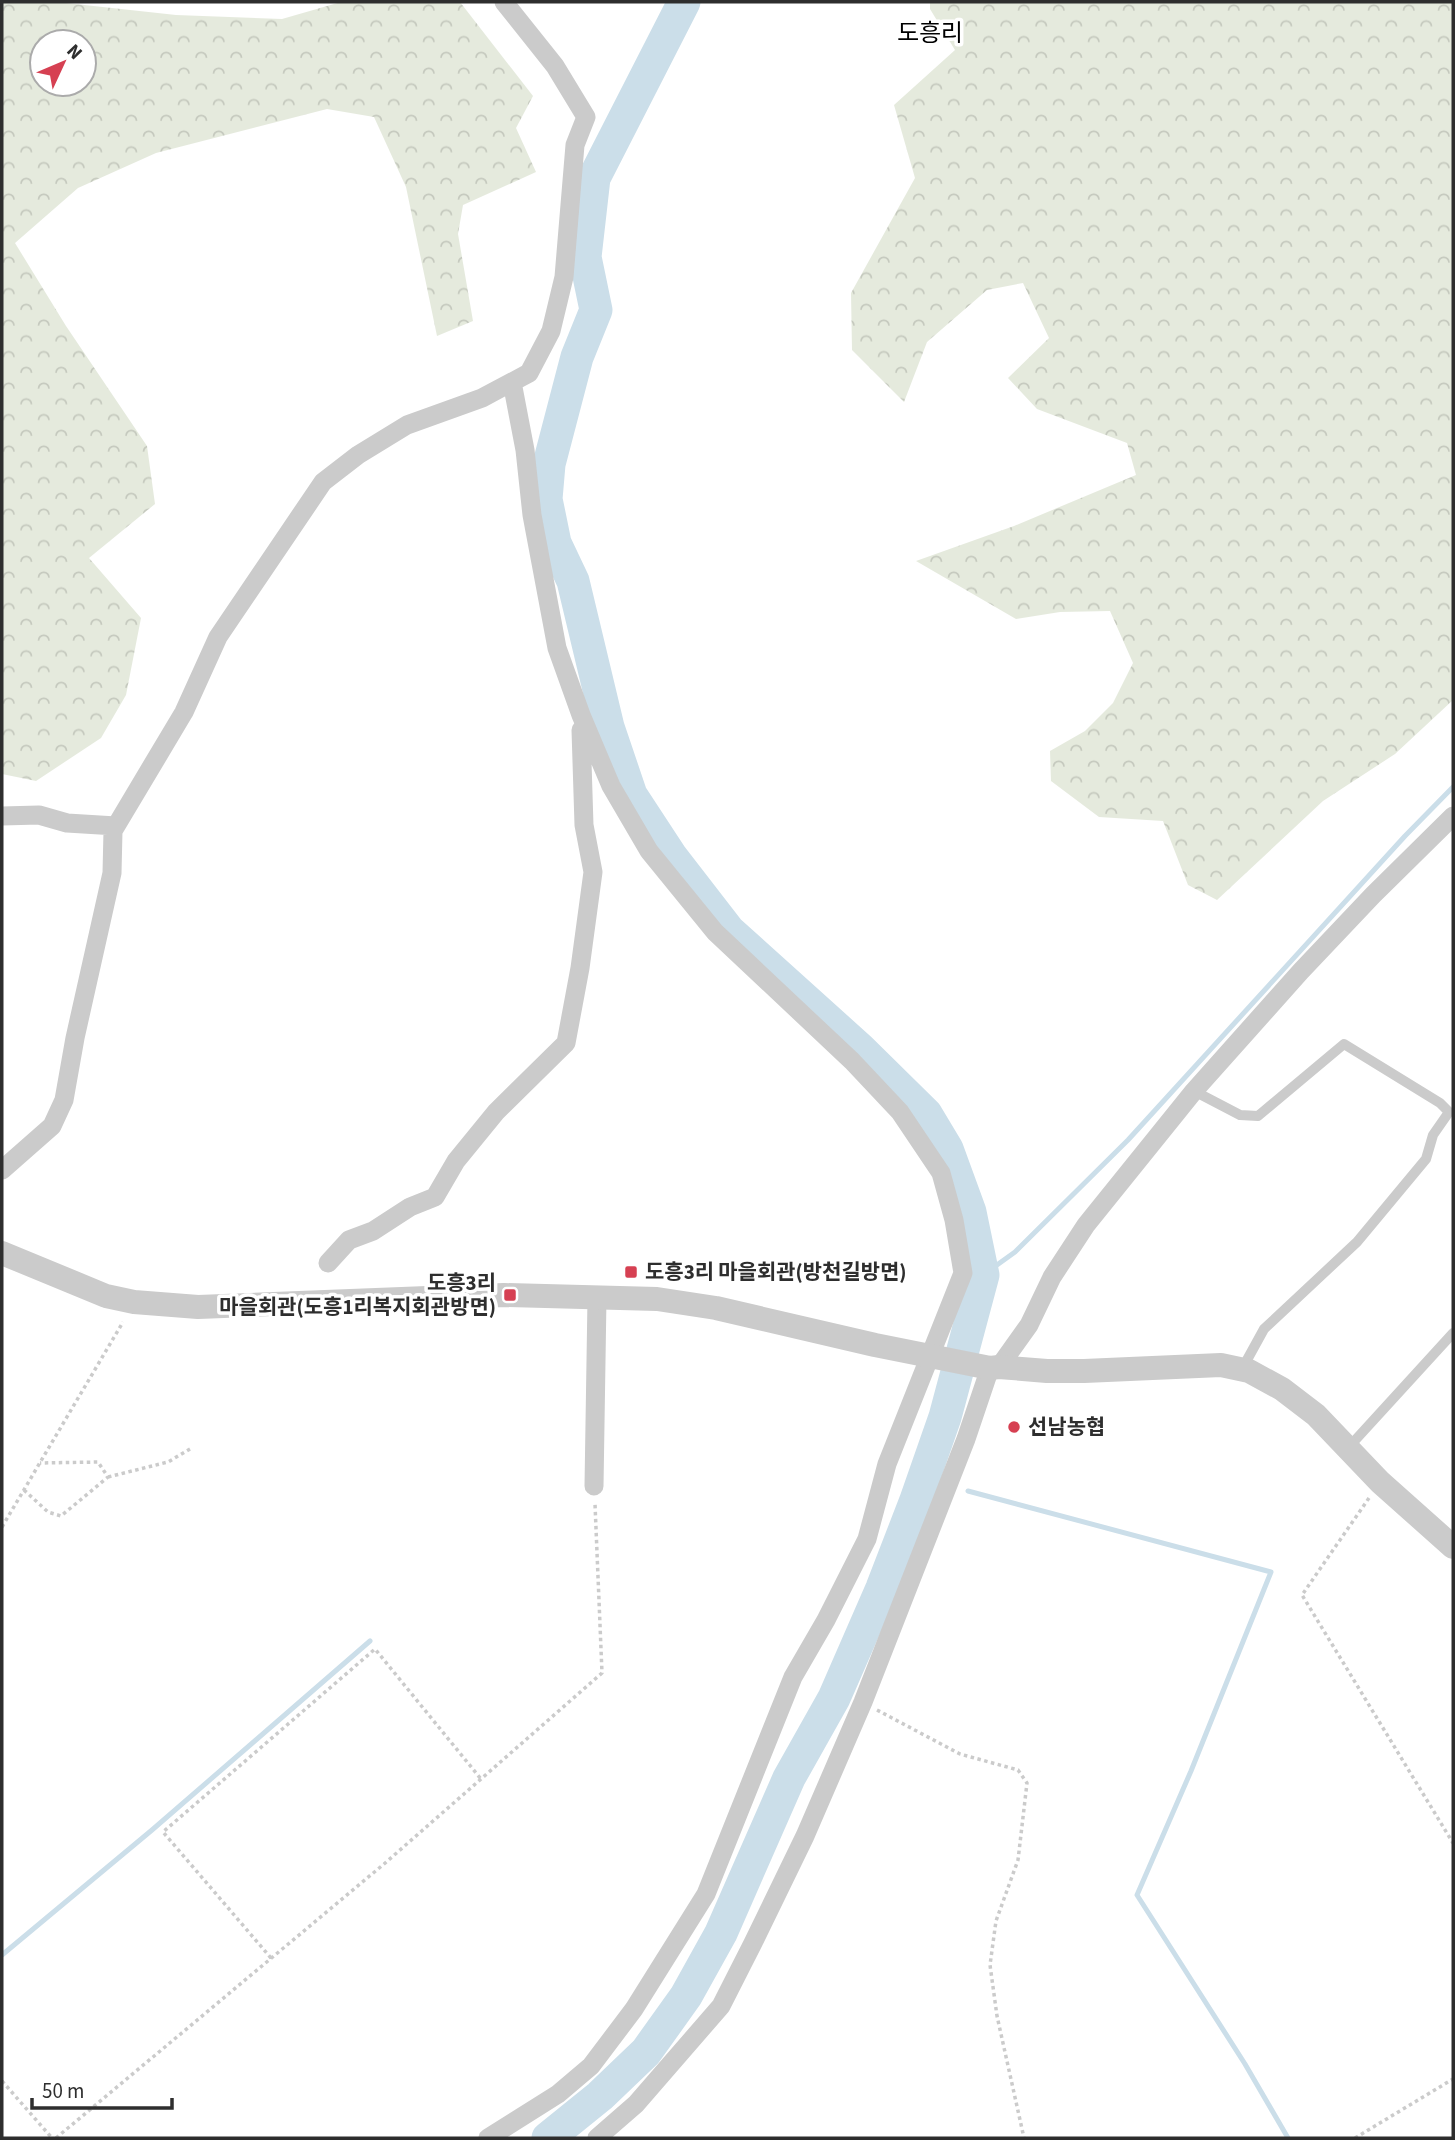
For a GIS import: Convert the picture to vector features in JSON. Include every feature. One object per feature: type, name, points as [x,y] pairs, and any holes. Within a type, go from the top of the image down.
[{"type":"street","points":[[2,1170],[52,1126],[64,1100],[112,873],[113,831],[184,712],[218,637],[323,482],[358,455],[407,425],[482,398],[529,373],[551,331],[564,277],[575,145],[586,117],[555,66],[505,2]]},
{"type":"street","points":[[488,2138],[558,2094],[592,2066],[634,2010],[706,1894],[793,1676],[826,1620],[867,1539],[887,1464],[936,1358],[963,1273],[954,1220],[941,1173],[900,1112],[852,1061],[715,932],[649,851],[611,786],[580,715],[557,648],[532,515],[525,450],[512,382]]},
{"type":"street","points":[[328,1263],[349,1240],[373,1230],[410,1207],[435,1197],[456,1161],[496,1112],[566,1043],[580,968],[593,872],[584,825],[580,715]]},
{"type":"street","points":[[2,816],[39,816],[67,823],[116,826]]},
{"type":"street","points":[[597,2138],[636,2104],[721,2006],[804,1836],[863,1702],[961,1450],[989,1367],[1029,1325],[1052,1277],[1086,1225],[1194,1091],[1301,971],[1453,816]]},
{"type":"street","points":[[2,1253],[106,1296],[134,1302],[198,1307],[504,1295],[657,1299],[716,1308],[936,1358],[989,1367],[1047,1371],[1221,1365],[1249,1371],[1282,1389],[1316,1415],[1380,1482],[1453,1548]]},
{"type":"street","points":[[594,1486],[597,1298]]},
{"type":"lane","points":[[1194,1091],[1240,1115],[1258,1116],[1344,1044],[1440,1103],[1449,1112],[1433,1135],[1426,1159],[1357,1242],[1264,1329],[1242,1370]]},
{"type":"lane","points":[[1348,1448],[1453,1333]]},
{"type":"path","points":[[2,1527],[134,1302]]},
{"type":"path","points":[[24,1490],[48,1512],[61,1516],[108,1477],[168,1462],[190,1449]]},
{"type":"path","points":[[40,1463],[98,1462],[108,1477]]},
{"type":"path","points":[[1380,1482],[1302,1595],[1453,1843]]},
{"type":"path","points":[[2,2081],[54,2138],[384,1864],[603,1673],[594,1486]]},
{"type":"path","points":[[271,1958],[163,1832],[374,1649],[481,1779]]},
{"type":"path","points":[[863,1702],[960,1754],[1018,1770],[1027,1783],[1018,1860],[996,1921],[990,1965],[997,2016],[1024,2138]]},
{"type":"path","points":[[1355,2138],[1453,2079]]},
{"type":"green space","points":[[2,2],[57,2],[176,15],[282,19],[341,2],[460,2],[533,96],[516,128],[536,172],[463,205],[458,234],[473,321],[437,336],[406,187],[374,117],[327,109],[156,153],[78,188],[15,243],[66,326],[147,446],[155,504],[89,558],[141,618],[126,695],[101,738],[36,781],[2,774]]},
{"type":"green space","points":[[930,2],[1453,2],[1453,700],[1395,754],[1323,801],[1217,900],[1188,885],[1163,821],[1099,817],[1051,781],[1050,751],[1085,731],[1113,703],[1133,663],[1110,611],[1060,612],[1016,619],[916,561],[1014,526],[1136,475],[1127,443],[1037,409],[1008,378],[1049,338],[1023,283],[987,290],[927,342],[904,402],[852,350],[851,293],[915,178],[894,105],[955,50],[930,9]]},
{"type":"waterway","points":[[548,2138],[600,2096],[646,2052],[686,1996],[721,1933],[789,1778],[834,1698],[882,1588],[945,1417],[983,1275],[970,1212],[947,1149],[926,1114],[860,1049],[729,931],[671,856],[631,795],[608,727],[573,581],[555,543],[546,499],[549,464],[577,357],[596,310],[585,257],[594,178],[684,2]]},
{"type":"waterway","points":[[983,1275],[1015,1252],[1128,1140],[1405,836],[1453,787]]},
{"type":"waterway","points":[[968,1491],[1271,1572],[1191,1771],[1137,1895],[1245,2064],[1288,2138]]},
{"type":"waterway","points":[[2,1955],[152,1830],[370,1641]]},
{"type":"place","name":"도흥3리 마을회관(방천길방면)","points":[[631,1272]]},
{"type":"place","name":"도흥3리 마을회관(도흥1리복지회관방면)","points":[[510,1295]]},
{"type":"place","name":"선남농협","points":[[1014,1427]]},
{"type":"district","name":"도흥리","points":[[930,33]]}]
